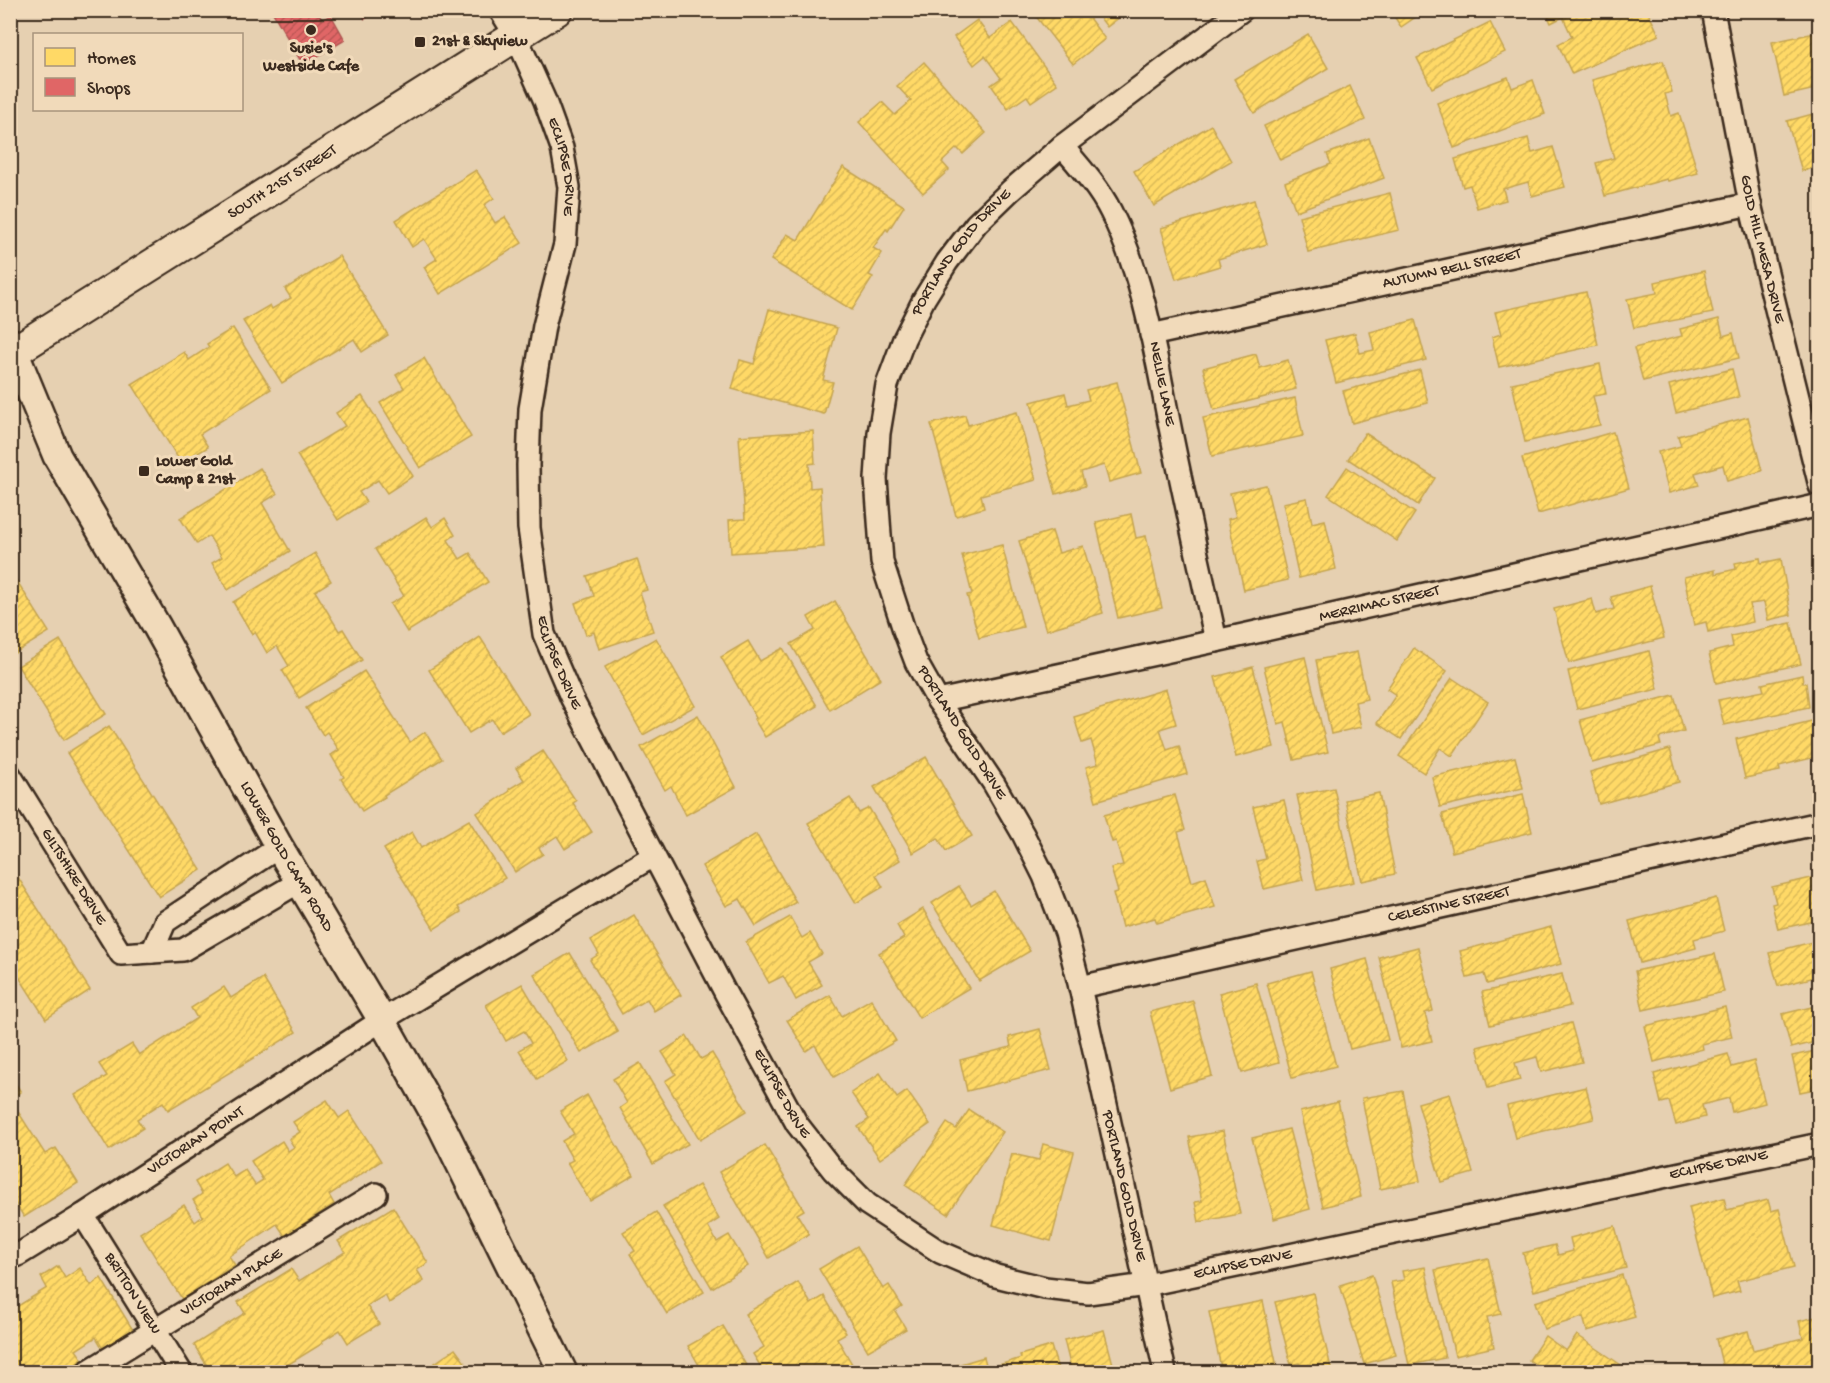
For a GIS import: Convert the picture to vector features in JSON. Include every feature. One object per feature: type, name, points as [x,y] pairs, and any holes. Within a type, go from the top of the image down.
[{"type":"main road","name":"SOUTH 21ST STREET","points":[[12,349],[557,10]]},
{"type":"street","name":"ECLIPSE DRIVE","points":[[501,10],[516,36],[545,101],[562,148],[569,187],[565,244],[544,326],[530,409],[529,528],[544,634],[572,699],[653,856],[797,1124],[833,1170],[867,1204],[940,1252],[996,1276],[1045,1288],[1088,1293],[1146,1284],[1820,1144]]},
{"type":"street","name":"PORTLAND GOLD DRIVE","points":[[1165,1372],[1066,933],[1044,876],[1023,834],[994,784],[938,701],[916,662],[882,562],[876,479],[879,433],[887,386],[904,339],[924,299],[947,262],[976,224],[1062,146],[1242,10]]},
{"type":"street","name":"GOLD HILL MESA DRIVE","points":[[1713,10],[1750,204],[1820,486]]},
{"type":"street","name":"NELLIE LANE","points":[[1062,146],[1094,185],[1114,219],[1133,268],[1151,335],[1182,490],[1216,641]]},
{"type":"street","name":"AUTUMN BELL STREET","points":[[1151,335],[1750,204]]},
{"type":"street","name":"LOWER GOLD CAMP ROAD","points":[[12,349],[57,456],[156,625],[279,848],[442,1127],[563,1372]]},
{"type":"street","name":"MERRIMAC STREET","points":[[938,701],[1820,505]]},
{"type":"street","name":"GILTSHIRE DRIVE","points":[[10,775],[121,954],[183,950],[299,882]]},
{"type":"street","name":"CELESTINE STREET","points":[[1080,987],[1820,824]]},
{"type":"street","points":[[152,952],[165,922],[279,848]]},
{"type":"street","name":"VICTORIAN POINT","points":[[10,1258],[83,1215],[381,1020],[653,856]]},
{"type":"street","name":"VICTORIAN PLACE","points":[[87,1372],[376,1194]]},
{"type":"street","name":"BRITTON VIEW","points":[[83,1215],[181,1372]]},
{"type":"building: Homes","points":[[1031,10],[1083,10],[1105,39],[1073,64]]},
{"type":"building: Homes","points":[[1094,10],[1129,10],[1107,27]]},
{"type":"building: Homes","points":[[1390,10],[1426,10],[1401,27]]},
{"type":"building: Homes","points":[[1545,10],[1647,10],[1659,35],[1572,74],[1558,44],[1572,37],[1563,17],[1551,23]]},
{"type":"building: Homes","points":[[977,20],[990,38],[1012,22],[1057,84],[1031,102],[1027,96],[1008,109],[991,85],[1001,78],[985,56],[974,65],[954,37]]},
{"type":"building: Homes","points":[[1490,22],[1505,52],[1432,88],[1417,58]]},
{"type":"building: Homes","points":[[1820,32],[1820,88],[1784,96],[1772,42]]},
{"type":"building: Homes","points":[[1308,34],[1328,68],[1254,113],[1234,79]]},
{"type":"building: Homes","points":[[1663,61],[1672,92],[1665,94],[1671,116],[1679,113],[1698,173],[1605,196],[1596,163],[1614,158],[1592,80]]},
{"type":"building: Homes","points":[[924,62],[986,133],[963,154],[957,148],[942,162],[949,170],[923,193],[859,122],[882,102],[895,115],[911,101],[897,86]]},
{"type":"building: Homes","points":[[1508,77],[1512,88],[1533,80],[1545,114],[1454,148],[1437,103]]},
{"type":"building: Homes","points":[[1350,86],[1365,120],[1280,160],[1264,126]]},
{"type":"building: Homes","points":[[1820,112],[1820,166],[1802,171],[1787,121]]},
{"type":"building: Homes","points":[[1211,125],[1231,161],[1154,206],[1134,171]]},
{"type":"building: Homes","points":[[1369,138],[1384,178],[1296,211],[1285,182],[1331,164],[1327,154]]},
{"type":"building: Homes","points":[[1528,138],[1532,153],[1553,147],[1565,187],[1532,196],[1528,182],[1503,189],[1506,200],[1477,208],[1470,185],[1463,187],[1455,159]]},
{"type":"building: Homes","points":[[843,167],[904,206],[888,231],[886,229],[873,248],[882,253],[869,275],[873,277],[852,310],[771,260],[787,234],[798,240]]},
{"type":"building: Homes","points":[[476,170],[494,198],[484,205],[495,223],[505,217],[522,243],[440,294],[424,267],[437,259],[424,239],[412,247],[396,220]]},
{"type":"building: Homes","points":[[1390,193],[1399,230],[1308,252],[1299,216]]},
{"type":"building: Homes","points":[[1254,200],[1267,244],[1218,259],[1220,266],[1176,279],[1161,228]]},
{"type":"building: Homes","points":[[339,256],[388,335],[362,352],[354,339],[282,383],[243,321],[270,305],[272,309],[291,298],[285,289]]},
{"type":"building: Homes","points":[[1704,271],[1713,313],[1634,328],[1627,299],[1657,293],[1655,282]]},
{"type":"building: Homes","points":[[1586,292],[1598,345],[1499,367],[1492,337],[1501,334],[1495,312]]},
{"type":"building: Homes","points":[[769,309],[837,328],[823,380],[833,382],[824,414],[732,389],[740,360],[754,364]]},
{"type":"building: Homes","points":[[1719,319],[1723,336],[1733,333],[1739,358],[1643,381],[1634,348],[1682,336],[1680,329]]},
{"type":"building: Homes","points":[[1415,320],[1426,360],[1336,383],[1325,340],[1355,333],[1360,353],[1374,350],[1370,332]]},
{"type":"building: Homes","points":[[233,328],[271,389],[200,434],[208,447],[181,463],[132,384],[184,352],[189,360],[209,347],[207,344]]},
{"type":"building: Homes","points":[[1256,354],[1260,368],[1288,360],[1296,389],[1214,410],[1203,368]]},
{"type":"building: Homes","points":[[424,358],[471,437],[420,468],[380,403],[404,388],[396,375]]},
{"type":"building: Homes","points":[[1600,364],[1606,394],[1593,396],[1600,425],[1525,442],[1512,383]]},
{"type":"building: Homes","points":[[1732,369],[1739,397],[1676,413],[1669,385]]},
{"type":"building: Homes","points":[[1420,370],[1428,403],[1352,423],[1343,391]]},
{"type":"building: Homes","points":[[1117,382],[1141,473],[1109,482],[1104,465],[1081,472],[1085,486],[1056,494],[1031,402],[1065,393],[1068,405],[1089,400],[1086,390]]},
{"type":"building: Homes","points":[[362,396],[413,476],[387,493],[378,480],[359,492],[366,502],[338,520],[297,455],[345,426],[336,413]]},
{"type":"building: Homes","points":[[1295,398],[1303,436],[1212,456],[1203,418]]},
{"type":"building: Homes","points":[[1017,412],[1036,480],[981,495],[984,508],[956,516],[931,424],[965,415],[968,425]]},
{"type":"building: Homes","points":[[1748,417],[1762,471],[1727,481],[1723,465],[1695,473],[1699,485],[1669,493],[1658,452],[1681,446],[1678,436]]},
{"type":"building: Homes","points":[[813,431],[815,463],[809,464],[810,488],[820,487],[824,547],[731,553],[729,520],[745,519],[739,436]]},
{"type":"building: Homes","points":[[1613,432],[1629,488],[1538,514],[1522,458]]},
{"type":"building: Homes","points":[[1365,433],[1435,478],[1418,505],[1348,459]]},
{"type":"building: Homes","points":[[1347,467],[1415,513],[1397,541],[1328,495]]},
{"type":"building: Homes","points":[[260,468],[277,494],[262,503],[290,551],[228,590],[212,563],[222,557],[209,536],[197,544],[180,518]]},
{"type":"building: Homes","points":[[1266,485],[1288,580],[1244,590],[1228,519],[1236,517],[1230,493]]},
{"type":"building: Homes","points":[[1307,498],[1312,523],[1325,520],[1336,569],[1299,578],[1283,503]]},
{"type":"building: Homes","points":[[1131,514],[1136,538],[1146,536],[1162,608],[1118,618],[1096,522]]},
{"type":"building: Homes","points":[[426,517],[432,527],[445,518],[455,535],[448,540],[460,559],[470,553],[488,582],[407,632],[390,604],[404,596],[375,549]]},
{"type":"building: Homes","points":[[1052,531],[1059,553],[1083,546],[1103,613],[1046,630],[1019,541]]},
{"type":"building: Homes","points":[[1002,545],[1023,627],[979,638],[967,595],[972,594],[962,555]]},
{"type":"building: Homes","points":[[315,553],[331,581],[315,591],[339,631],[343,629],[362,660],[299,698],[282,670],[289,666],[277,646],[267,653],[255,632],[252,634],[233,602]]},
{"type":"building: Homes","points":[[1760,558],[1761,563],[1781,559],[1791,615],[1768,620],[1764,602],[1750,604],[1753,622],[1708,632],[1706,622],[1694,625],[1684,577],[1715,570],[1715,574],[1736,569],[1735,563]]},
{"type":"building: Homes","points":[[637,559],[647,590],[640,592],[653,631],[599,649],[594,632],[586,635],[575,603],[594,596],[587,576]]},
{"type":"building: Homes","points":[[10,570],[49,632],[10,656]]},
{"type":"building: Homes","points":[[1650,586],[1664,638],[1569,663],[1554,609],[1592,599],[1596,614],[1614,609],[1611,597]]},
{"type":"building: Homes","points":[[835,601],[881,679],[830,710],[791,644],[815,630],[808,617]]},
{"type":"building: Homes","points":[[1791,623],[1801,664],[1716,683],[1709,653],[1733,647],[1731,636]]},
{"type":"building: Homes","points":[[480,637],[529,714],[500,732],[492,719],[469,733],[429,670]]},
{"type":"building: Homes","points":[[656,638],[695,706],[643,735],[605,667]]},
{"type":"building: Homes","points":[[60,640],[106,714],[64,740],[18,666]]},
{"type":"building: Homes","points":[[748,641],[760,661],[783,648],[817,706],[765,737],[721,657]]},
{"type":"building: Homes","points":[[1414,648],[1447,671],[1401,739],[1377,723],[1396,695],[1387,689]]},
{"type":"building: Homes","points":[[1649,651],[1658,689],[1577,709],[1568,671]]},
{"type":"building: Homes","points":[[1357,652],[1367,699],[1355,702],[1361,727],[1331,734],[1316,660]]},
{"type":"building: Homes","points":[[1305,657],[1328,752],[1294,760],[1285,722],[1278,724],[1264,667]]},
{"type":"building: Homes","points":[[1253,667],[1274,747],[1236,757],[1215,677]]},
{"type":"building: Homes","points":[[364,671],[410,742],[425,732],[442,759],[362,811],[341,779],[344,777],[331,755],[339,750],[327,732],[323,735],[306,708]]},
{"type":"building: Homes","points":[[1802,675],[1803,683],[1806,683],[1809,707],[1724,725],[1718,700],[1764,691],[1762,684]]},
{"type":"building: Homes","points":[[1452,678],[1488,702],[1452,756],[1440,748],[1424,773],[1399,756]]},
{"type":"building: Homes","points":[[1166,689],[1176,724],[1160,729],[1167,750],[1179,746],[1187,774],[1096,801],[1086,767],[1098,764],[1091,740],[1082,743],[1074,717]]},
{"type":"building: Homes","points":[[1674,695],[1684,731],[1659,738],[1661,745],[1592,763],[1580,720]]},
{"type":"building: Homes","points":[[698,715],[736,787],[686,815],[671,786],[665,790],[641,747]]},
{"type":"building: Homes","points":[[1816,720],[1820,735],[1820,756],[1779,766],[1780,771],[1745,778],[1736,739]]},
{"type":"building: Homes","points":[[109,726],[201,870],[159,897],[67,753]]},
{"type":"building: Homes","points":[[1670,749],[1679,782],[1599,804],[1590,772]]},
{"type":"building: Homes","points":[[543,751],[576,801],[573,803],[592,832],[565,849],[557,836],[539,848],[543,854],[515,872],[477,813],[524,780],[516,768]]},
{"type":"building: Homes","points":[[926,757],[972,836],[946,851],[938,838],[913,853],[874,787]]},
{"type":"building: Homes","points":[[1515,757],[1523,788],[1440,807],[1432,777]]},
{"type":"building: Homes","points":[[1334,788],[1354,882],[1317,890],[1297,795]]},
{"type":"building: Homes","points":[[1379,793],[1395,874],[1362,881],[1345,800]]},
{"type":"building: Homes","points":[[1523,794],[1532,832],[1452,852],[1442,814]]},
{"type":"building: Homes","points":[[1175,795],[1185,830],[1178,832],[1192,882],[1206,877],[1215,907],[1157,923],[1155,918],[1122,927],[1113,893],[1118,892],[1111,868],[1123,865],[1116,841],[1112,842],[1104,815]]},
{"type":"building: Homes","points":[[850,798],[859,813],[869,808],[900,860],[876,875],[883,887],[856,903],[808,823]]},
{"type":"building: Homes","points":[[1284,800],[1303,880],[1264,889],[1257,861],[1266,859],[1253,807]]},
{"type":"building: Homes","points":[[469,820],[505,878],[458,907],[461,912],[434,929],[384,849],[412,832],[421,848]]},
{"type":"building: Homes","points":[[756,834],[796,902],[756,926],[740,899],[726,906],[702,866]]},
{"type":"building: Homes","points":[[10,865],[90,990],[46,1019],[10,963]]},
{"type":"building: Homes","points":[[1820,876],[1820,920],[1778,929],[1772,904],[1776,903],[1772,887]]},
{"type":"building: Homes","points":[[959,886],[971,905],[994,891],[1030,951],[979,981],[932,903]]},
{"type":"building: Homes","points":[[1716,898],[1724,931],[1694,939],[1696,948],[1640,963],[1629,921]]},
{"type":"building: Homes","points":[[923,909],[969,988],[919,1018],[879,953],[904,938],[897,925]]},
{"type":"building: Homes","points":[[634,915],[681,995],[654,1011],[647,999],[622,1014],[590,960],[599,954],[591,940]]},
{"type":"building: Homes","points":[[790,917],[802,938],[810,933],[822,954],[808,962],[822,985],[796,1000],[783,976],[769,983],[746,942]]},
{"type":"building: Homes","points":[[1551,927],[1561,964],[1487,984],[1484,974],[1467,978],[1460,951]]},
{"type":"building: Homes","points":[[1820,940],[1820,976],[1778,986],[1769,953]]},
{"type":"building: Homes","points":[[1418,947],[1433,1011],[1425,1013],[1432,1041],[1401,1048],[1379,957]]},
{"type":"building: Homes","points":[[570,953],[618,1032],[581,1053],[534,974]]},
{"type":"building: Homes","points":[[1715,954],[1724,992],[1643,1010],[1635,971]]},
{"type":"building: Homes","points":[[1367,959],[1388,1040],[1350,1049],[1330,969]]},
{"type":"building: Homes","points":[[1311,971],[1336,1066],[1292,1078],[1267,983]]},
{"type":"building: Homes","points":[[1562,974],[1570,1006],[1490,1025],[1482,992]]},
{"type":"building: Homes","points":[[263,978],[296,1032],[168,1110],[163,1102],[137,1119],[143,1128],[109,1150],[75,1095],[107,1076],[99,1064],[132,1044],[139,1055],[197,1018],[191,1008],[224,987],[231,998]]},
{"type":"building: Homes","points":[[1256,983],[1279,1062],[1242,1073],[1219,993]]},
{"type":"building: Homes","points":[[522,984],[568,1061],[537,1079],[519,1050],[531,1043],[524,1031],[506,1041],[486,1005]]},
{"type":"building: Homes","points":[[830,995],[842,1016],[871,999],[896,1041],[834,1077],[815,1045],[806,1051],[787,1020]]},
{"type":"building: Homes","points":[[1193,1001],[1212,1076],[1170,1088],[1150,1012]]},
{"type":"building: Homes","points":[[1820,1005],[1820,1041],[1791,1048],[1782,1014]]},
{"type":"building: Homes","points":[[1725,1007],[1732,1037],[1702,1044],[1703,1049],[1654,1062],[1645,1026]]},
{"type":"building: Homes","points":[[1571,1023],[1582,1062],[1541,1072],[1537,1057],[1515,1063],[1520,1080],[1488,1088],[1477,1047]]},
{"type":"building: Homes","points":[[1040,1029],[1051,1070],[967,1091],[960,1060],[1011,1047],[1009,1037]]},
{"type":"building: Homes","points":[[687,1036],[701,1059],[712,1053],[747,1111],[700,1140],[665,1081],[676,1074],[662,1052]]},
{"type":"building: Homes","points":[[1820,1050],[1820,1088],[1800,1092],[1792,1056]]},
{"type":"building: Homes","points":[[1728,1054],[1732,1067],[1754,1061],[1765,1103],[1732,1112],[1729,1098],[1702,1105],[1705,1117],[1676,1125],[1669,1101],[1661,1103],[1654,1074]]},
{"type":"building: Homes","points":[[640,1063],[688,1144],[653,1164],[620,1108],[627,1103],[613,1079]]},
{"type":"building: Homes","points":[[880,1073],[897,1098],[907,1091],[930,1124],[880,1159],[858,1127],[869,1119],[851,1093]]},
{"type":"building: Homes","points":[[10,1075],[21,1092],[10,1099]]},
{"type":"building: Homes","points":[[1586,1087],[1594,1119],[1515,1138],[1507,1106]]},
{"type":"building: Homes","points":[[1403,1091],[1420,1181],[1380,1189],[1362,1098]]},
{"type":"building: Homes","points":[[1450,1094],[1473,1173],[1441,1182],[1418,1103]]},
{"type":"building: Homes","points":[[587,1095],[634,1175],[590,1201],[567,1163],[573,1160],[562,1141],[574,1134],[560,1111]]},
{"type":"building: Homes","points":[[10,1099],[45,1154],[56,1148],[78,1183],[24,1217],[10,1195]]},
{"type":"building: Homes","points":[[327,1100],[339,1118],[349,1111],[381,1161],[329,1195],[334,1204],[285,1236],[277,1224],[229,1256],[235,1265],[182,1299],[140,1233],[184,1205],[195,1222],[203,1216],[193,1200],[202,1194],[195,1182],[225,1163],[234,1177],[245,1170],[255,1185],[263,1180],[251,1161],[282,1141],[288,1151],[294,1147],[289,1139],[300,1132],[293,1122]]},
{"type":"building: Homes","points":[[1338,1102],[1361,1197],[1323,1207],[1300,1112]]},
{"type":"building: Homes","points":[[969,1110],[1003,1132],[948,1214],[905,1185],[947,1123],[956,1129]]},
{"type":"building: Homes","points":[[1289,1129],[1310,1209],[1274,1219],[1252,1138]]},
{"type":"building: Homes","points":[[1223,1131],[1240,1214],[1199,1222],[1195,1202],[1202,1201],[1189,1137]]},
{"type":"building: Homes","points":[[1043,1144],[1074,1152],[1051,1241],[993,1225],[1012,1154],[1039,1160]]},
{"type":"building: Homes","points":[[765,1145],[804,1210],[797,1214],[809,1234],[769,1258],[719,1172]]},
{"type":"building: Homes","points":[[699,1185],[719,1219],[708,1226],[717,1242],[729,1235],[748,1266],[712,1288],[663,1206]]},
{"type":"building: Homes","points":[[1724,1198],[1727,1210],[1768,1200],[1771,1211],[1779,1209],[1794,1267],[1737,1281],[1740,1291],[1712,1298],[1689,1207]]},
{"type":"building: Homes","points":[[393,1207],[428,1263],[417,1270],[424,1281],[389,1303],[385,1295],[367,1306],[379,1324],[348,1343],[340,1330],[276,1372],[211,1372],[194,1345],[245,1313],[238,1302],[291,1269],[299,1281],[345,1252],[338,1241]]},
{"type":"building: Homes","points":[[656,1212],[704,1292],[667,1314],[630,1254],[635,1251],[623,1232]]},
{"type":"building: Homes","points":[[1615,1226],[1626,1268],[1534,1291],[1523,1253],[1555,1245],[1558,1255],[1573,1251],[1570,1238]]},
{"type":"building: Homes","points":[[857,1246],[883,1289],[889,1285],[902,1306],[895,1311],[906,1329],[868,1351],[819,1269]]},
{"type":"building: Homes","points":[[1488,1258],[1501,1314],[1487,1317],[1494,1347],[1455,1356],[1435,1270]]},
{"type":"building: Homes","points":[[58,1266],[65,1278],[80,1268],[91,1285],[101,1278],[133,1330],[103,1349],[96,1337],[76,1350],[83,1360],[63,1372],[10,1372],[10,1311],[47,1288],[41,1277]]},
{"type":"building: Homes","points":[[1425,1267],[1445,1358],[1409,1365],[1391,1282],[1404,1280],[1402,1271]]},
{"type":"building: Homes","points":[[1372,1275],[1396,1355],[1364,1364],[1340,1285]]},
{"type":"building: Homes","points":[[1622,1275],[1635,1317],[1587,1331],[1583,1317],[1544,1329],[1535,1302]]},
{"type":"building: Homes","points":[[798,1282],[811,1304],[824,1296],[846,1333],[837,1338],[852,1364],[839,1372],[764,1372],[753,1354],[764,1347],[745,1314]]},
{"type":"building: Homes","points":[[1313,1293],[1332,1372],[1301,1372],[1299,1363],[1291,1365],[1275,1302]]},
{"type":"building: Homes","points":[[1263,1301],[1278,1372],[1222,1372],[1209,1312]]},
{"type":"building: Homes","points":[[1820,1316],[1820,1372],[1724,1372],[1716,1339],[1748,1331],[1753,1350],[1803,1338],[1799,1321]]},
{"type":"building: Homes","points":[[723,1326],[750,1372],[703,1372],[688,1346]]},
{"type":"building: Homes","points":[[1104,1330],[1115,1372],[1072,1372],[1064,1340]]},
{"type":"building: Homes","points":[[1577,1335],[1630,1371],[1547,1372],[1529,1360],[1545,1336],[1566,1351]]},
{"type":"building: Homes","points":[[1051,1346],[1059,1372],[1001,1372],[999,1365],[1021,1358],[1020,1355]]},
{"type":"building: Homes","points":[[455,1349],[472,1372],[422,1372]]},
{"type":"building: Homes","points":[[984,1357],[988,1372],[948,1372],[947,1368]]},
{"type":"building: Shops","name":"Susie's Westside Cafe","points":[[316,10],[322,20],[331,15],[345,40],[303,65],[272,11]]},
{"type":"building: Shops","points":[[360,10],[379,10],[365,19]]},
{"type":"place","name":"Susie's Westside Cafe","points":[[311,30]]},
{"type":"place","name":"21st & Skyview","points":[[420,42]]},
{"type":"place","name":"Lower Gold Camp & 21st","points":[[144,471]]}]
